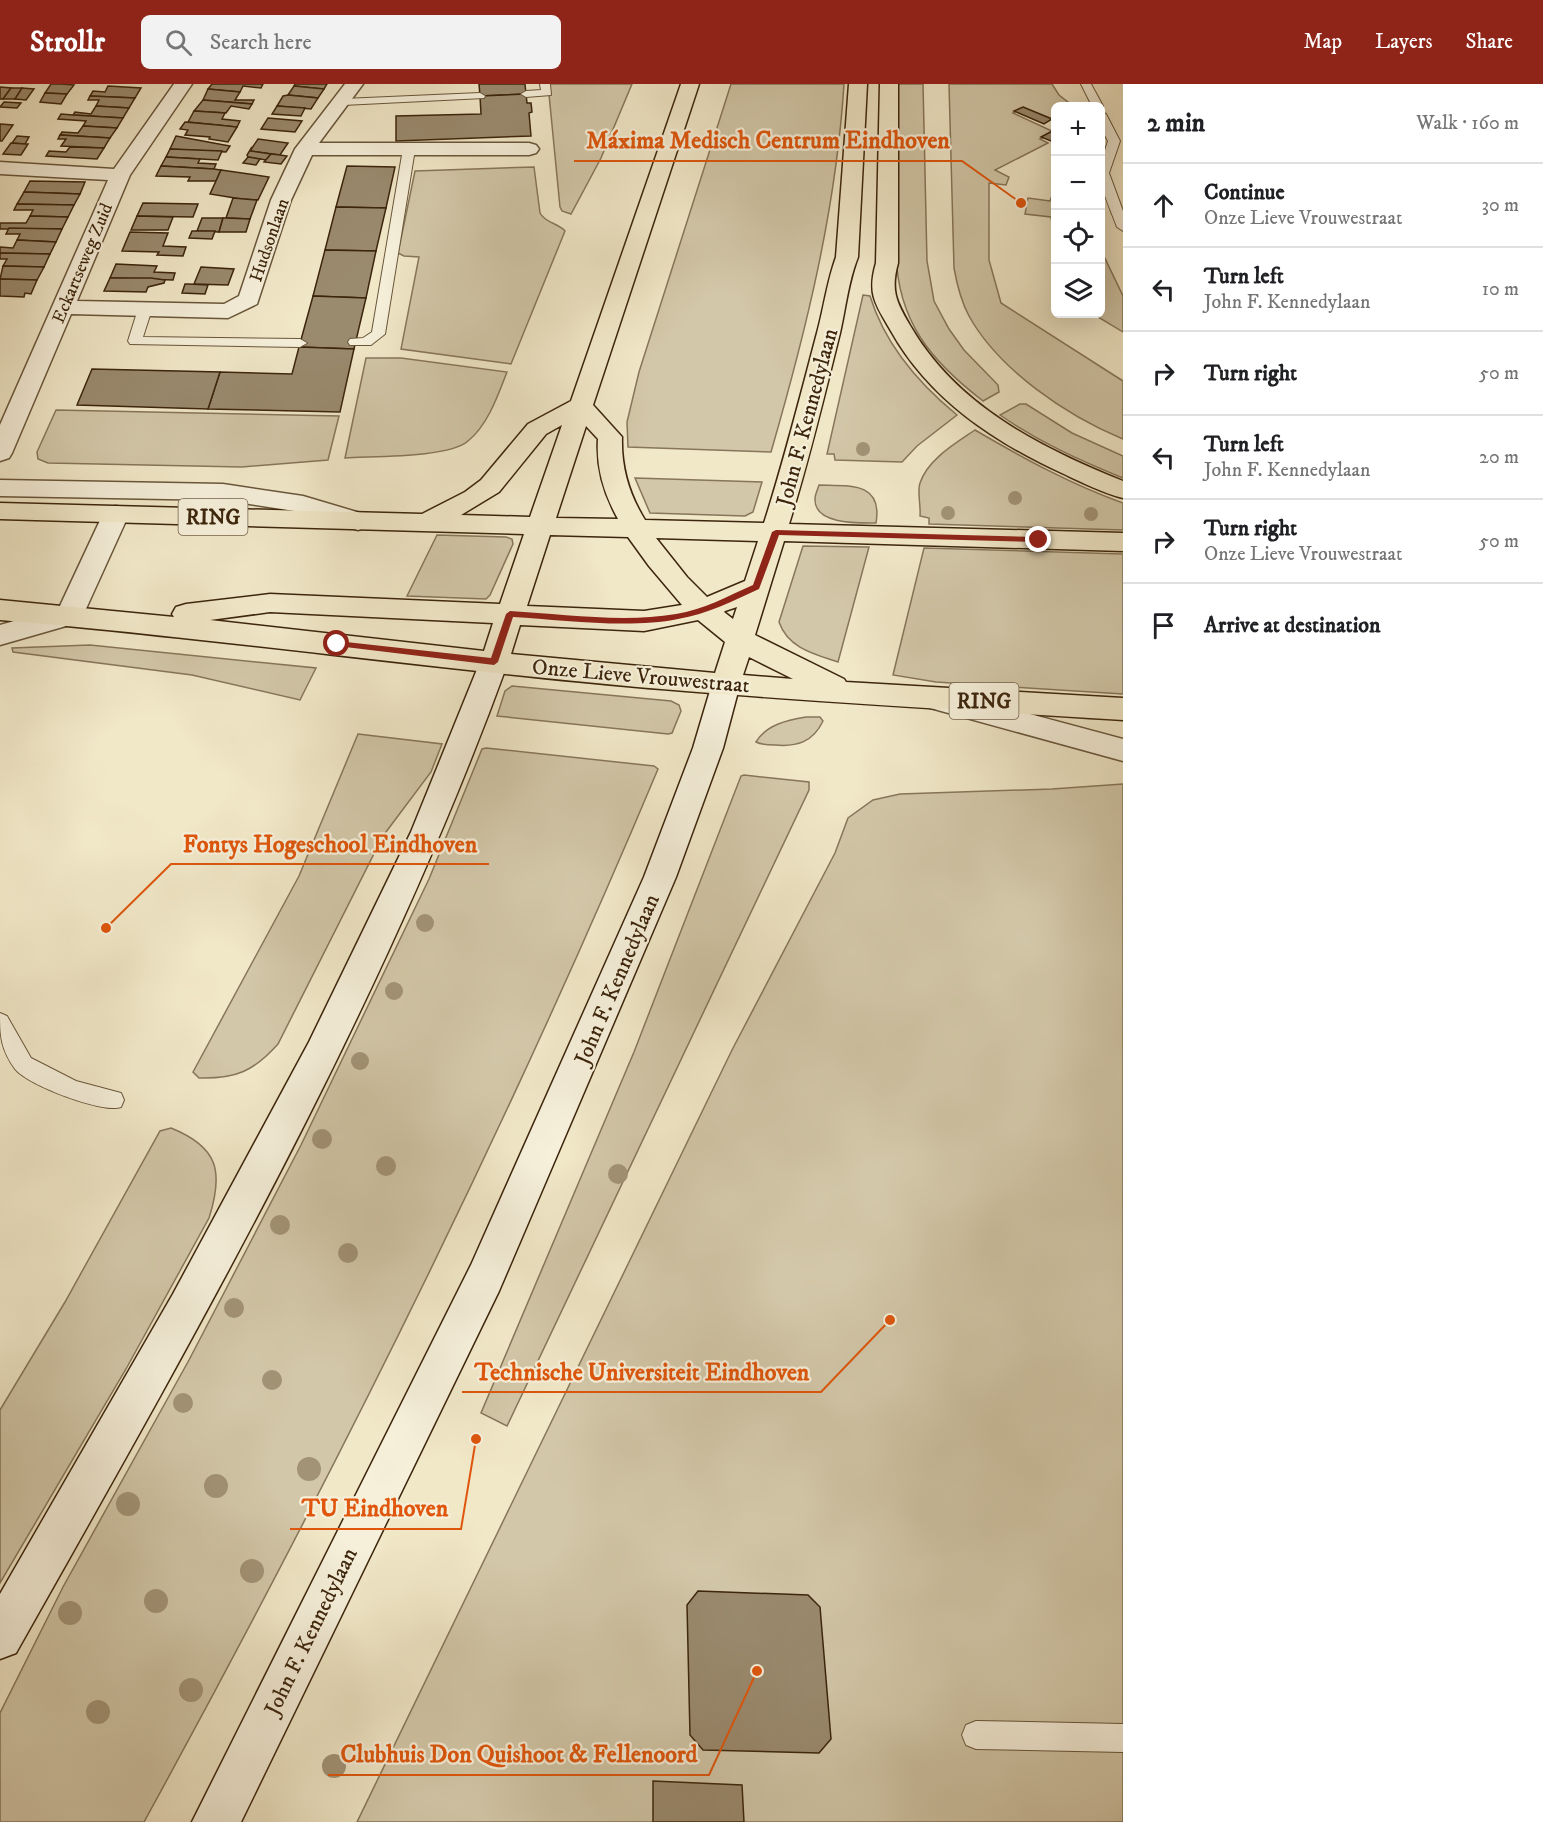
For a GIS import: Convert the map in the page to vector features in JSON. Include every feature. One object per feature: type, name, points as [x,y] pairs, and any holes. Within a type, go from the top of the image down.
[{"type":"main road","points":[[494,662],[690,84]]},
{"type":"main road","name":"John F. Kennedylaan","points":[[726,684],[756,587],[776,532],[831,324],[839,278],[847,257],[858,84]]},
{"type":"main road","points":[[882,287],[887,263],[889,84]]},
{"type":"main road","points":[[847,257],[882,287],[900,330],[919,359],[974,413],[1032,450],[1076,472],[1123,490]]},
{"type":"main road","points":[[426,523],[474,498],[490,486],[537,429],[580,406]]},
{"type":"main road","points":[[580,406],[610,437],[611,468],[636,528],[654,555],[705,610],[740,639],[846,692]]},
{"type":"main road","name":"RING","points":[[0,511],[1123,542]]},
{"type":"main road","points":[[132,621],[270,603],[644,621],[705,610],[756,587]]},
{"type":"main road","name":"Onze Lieve Vrouwestraat","points":[[0,610],[132,621],[494,662],[726,684],[1123,710]]},
{"type":"street","name":"Eckartseweg Zuid","points":[[0,453],[120,175],[183,84]]},
{"type":"street","name":"Hudsonlaan","points":[[64,307],[228,311],[249,298],[281,200],[305,149],[348,93]]},
{"type":"street","points":[[305,149],[529,149]]},
{"type":"street","points":[[0,168],[120,175]]},
{"type":"street","points":[[0,488],[223,492],[303,504],[358,521]]},
{"type":"street","points":[[70,615],[116,514]]},
{"type":"street","name":"Onze Lieve Vrouwestraat","points":[[0,635],[70,615]]},
{"type":"street","points":[[0,1637],[199,1287],[309,1078],[443,798],[494,662]]},
{"type":"street","name":"John F. Kennedylaan","points":[[216,1822],[485,1278],[509,1225],[660,877],[708,748],[726,684]]},
{"type":"street","name":"Onze Lieve Vrouwestraat","points":[[925,698],[1123,750]]},
{"type":"lane","points":[[526,94],[547,93],[545,84]]},
{"type":"lane","points":[[1086,84],[1095,102]]},
{"type":"lane","points":[[348,93],[480,96]]},
{"type":"lane","points":[[1105,122],[1114,141],[1103,173],[1123,227]]},
{"type":"lane","points":[[355,342],[366,342],[378,334],[409,149]]},
{"type":"lane","points":[[145,309],[135,341],[300,343]]},
{"type":"lane","points":[[0,1022],[24,1065],[72,1090],[114,1100]]},
{"type":"lane","points":[[976,1735],[1123,1738]]},
{"type":"shaded area","points":[[548,84],[632,84],[601,158],[571,214],[562,211],[560,207]]},
{"type":"shaded area","points":[[731,84],[844,84],[834,178],[818,270],[771,452],[628,447],[627,422],[639,372]]},
{"type":"shaded area","points":[[898,84],[923,84],[927,261],[934,301],[949,329],[964,350],[998,385],[999,392],[983,401],[964,386],[933,355],[911,320],[903,300],[896,254]]},
{"type":"shaded area","points":[[949,84],[1052,84],[1059,95],[1068,102],[1051,102],[1051,120],[1023,108],[1013,113],[1051,131],[1051,134],[1040,139],[1048,143],[995,170],[1009,177],[1006,185],[989,183],[989,260],[1001,303],[1123,381],[1123,439],[1080,418],[1058,404],[1016,373],[998,355],[969,316],[954,268]]},
{"type":"shaded area","points":[[534,167],[540,213],[545,219],[565,231],[511,364],[401,349],[419,257],[404,256],[398,253],[415,171]]},
{"type":"shaded area","points":[[1028,198],[1050,201],[1051,198],[1051,217],[1025,214]]},
{"type":"shaded area","points":[[1105,258],[1123,296],[1123,332],[1100,318],[1105,318]]},
{"type":"shaded area","points":[[863,295],[870,296],[884,331],[904,362],[929,390],[957,415],[917,446],[902,462],[835,460],[834,454],[827,454]]},
{"type":"shaded area","points":[[366,358],[401,358],[507,372],[492,409],[481,427],[468,441],[458,447],[428,453],[345,458]]},
{"type":"shaded area","points":[[1020,404],[1026,404],[1072,433],[1123,456],[1123,478],[1060,450],[1000,415]]},
{"type":"shaded area","points":[[56,410],[339,416],[328,460],[242,467],[48,463],[38,459],[37,452]]},
{"type":"shaded area","points":[[975,430],[1047,470],[1123,503],[1123,530],[929,524],[929,518],[920,516],[919,486],[924,474],[943,452]]},
{"type":"shaded area","points":[[635,478],[762,482],[753,512],[745,516],[650,513]]},
{"type":"shaded area","points":[[819,485],[853,487],[869,493],[877,510],[876,523],[839,521],[822,514],[815,499]]},
{"type":"shaded area","points":[[437,535],[512,539],[513,544],[490,595],[486,599],[407,596]]},
{"type":"shaded area","points":[[803,546],[869,547],[838,662],[811,653],[795,644],[783,631],[779,622]]},
{"type":"shaded area","points":[[924,548],[1123,554],[1123,694],[936,682],[893,675]]},
{"type":"shaded area","points":[[90,645],[316,668],[300,700],[192,675],[13,652],[12,648]]},
{"type":"shaded area","points":[[512,686],[671,701],[679,705],[681,711],[672,733],[668,734],[497,716],[505,691]]},
{"type":"shaded area","points":[[806,717],[820,717],[823,721],[814,734],[804,742],[790,745],[765,745],[756,742],[771,727]]},
{"type":"shaded area","points":[[358,734],[442,744],[431,772],[383,836],[278,1044],[261,1061],[243,1072],[224,1077],[199,1078],[193,1072],[299,876]]},
{"type":"shaded area","points":[[482,749],[654,766],[658,769],[540,1037],[415,1302],[282,1563],[144,1822],[0,1822],[0,1713],[63,1587],[189,1360],[301,1145],[429,879]]},
{"type":"shaded area","points":[[741,776],[809,782],[809,790],[507,1426],[481,1413],[634,1052]]},
{"type":"shaded area","points":[[1123,784],[1123,1822],[357,1822],[732,1050],[835,853],[848,818],[873,800],[900,794],[1052,789]]},
{"type":"shaded area","points":[[171,1128],[199,1143],[208,1152],[213,1162],[216,1187],[209,1218],[126,1369],[0,1583],[0,1410],[65,1302],[160,1131]]},
{"type":"building","points":[[51,84],[74,85],[67,94],[45,93]]},
{"type":"building","points":[[212,84],[263,84],[261,88],[243,86],[240,92],[208,89]]},
{"type":"building","points":[[295,84],[327,84],[324,89],[294,86]]},
{"type":"building","points":[[479,84],[525,84],[526,94],[480,96]]},
{"type":"building","points":[[108,86],[141,88],[135,98],[90,96],[93,91],[105,92]]},
{"type":"building","points":[[294,86],[324,89],[318,98],[288,95]]},
{"type":"building","points":[[0,87],[11,88],[3,99],[0,99]]},
{"type":"building","points":[[11,88],[22,88],[15,99],[3,99]]},
{"type":"building","points":[[22,88],[34,89],[26,100],[15,99]]},
{"type":"building","points":[[208,89],[240,92],[235,100],[254,100],[252,104],[203,100]]},
{"type":"building","points":[[45,93],[67,94],[61,104],[40,102]]},
{"type":"building","points":[[526,94],[527,103],[531,103],[532,112],[529,113],[531,136],[396,141],[396,116],[481,114],[480,96]]},
{"type":"building","points":[[90,96],[135,98],[129,108],[96,106],[99,100],[88,100]]},
{"type":"building","points":[[283,96],[318,98],[311,109],[277,106]]},
{"type":"building","points":[[203,100],[252,104],[249,109],[231,106],[226,113],[194,111]]},
{"type":"building","points":[[4,102],[21,103],[17,108],[0,107]]},
{"type":"building","points":[[96,106],[129,108],[123,118],[73,115],[75,112],[91,114]]},
{"type":"building","points":[[277,106],[305,108],[301,116],[272,114]]},
{"type":"building","points":[[1023,107],[1051,120],[1044,124],[1014,111]]},
{"type":"building","points":[[194,111],[225,113],[222,119],[240,121],[237,127],[188,122]]},
{"type":"building","points":[[61,114],[123,118],[117,128],[83,126],[86,121],[58,119]]},
{"type":"building","points":[[268,118],[302,121],[295,132],[261,129]]},
{"type":"building","points":[[185,122],[237,127],[228,142],[209,139],[210,137],[185,135],[188,130],[180,129]]},
{"type":"building","points":[[0,124],[13,125],[2,141],[0,141]]},
{"type":"building","points":[[83,126],[117,128],[110,138],[60,135],[62,132],[78,133]]},
{"type":"building","points":[[1051,132],[1051,141],[1041,137]]},
{"type":"building","points":[[60,135],[110,138],[104,148],[61,146],[66,139],[58,139]]},
{"type":"building","points":[[17,136],[29,137],[25,144],[12,143]]},
{"type":"building","points":[[176,136],[230,146],[226,152],[170,149]]},
{"type":"building","points":[[258,139],[288,143],[280,155],[250,151]]},
{"type":"building","points":[[11,143],[28,144],[21,155],[3,154]]},
{"type":"building","points":[[70,147],[104,148],[97,159],[46,156],[49,151],[66,152]]},
{"type":"building","points":[[252,147],[250,151],[271,154],[266,160],[248,157],[247,155]]},
{"type":"building","points":[[170,149],[222,151],[218,160],[166,157]]},
{"type":"building","points":[[271,154],[287,156],[281,164],[264,162]]},
{"type":"building","points":[[166,157],[200,159],[198,163],[216,164],[214,169],[161,166]]},
{"type":"building","points":[[248,157],[260,159],[256,165],[243,163]]},
{"type":"building","points":[[161,166],[221,170],[216,181],[188,181],[190,177],[156,176]]},
{"type":"building","points":[[347,166],[395,167],[386,208],[336,207]]},
{"type":"building","points":[[221,170],[269,177],[258,200],[210,194]]},
{"type":"building","points":[[30,181],[85,182],[80,194],[24,192]]},
{"type":"building","points":[[24,192],[80,194],[74,205],[17,204]]},
{"type":"building","points":[[233,198],[257,200],[250,219],[226,218]]},
{"type":"building","points":[[143,203],[198,204],[193,217],[137,216]]},
{"type":"building","points":[[17,204],[74,205],[68,217],[30,216],[33,210],[14,210]]},
{"type":"building","points":[[336,207],[386,208],[376,251],[325,250]]},
{"type":"building","points":[[30,216],[68,217],[62,229],[0,229],[0,223],[26,223]]},
{"type":"building","points":[[137,216],[173,217],[168,230],[131,230]]},
{"type":"building","points":[[202,218],[223,218],[219,232],[197,231]]},
{"type":"building","points":[[223,218],[250,219],[246,232],[219,232]]},
{"type":"building","points":[[9,228],[62,229],[56,242],[17,240],[20,234],[6,234]]},
{"type":"building","points":[[192,231],[215,231],[212,239],[189,238]]},
{"type":"building","points":[[130,232],[168,233],[163,246],[186,247],[183,256],[157,255],[159,252],[122,251]]},
{"type":"building","points":[[17,240],[56,242],[50,254],[0,253],[0,247],[13,248]]},
{"type":"building","points":[[325,250],[376,251],[366,298],[313,296]]},
{"type":"building","points":[[0,253],[50,254],[44,267],[3,266],[7,259],[0,259]]},
{"type":"building","points":[[116,264],[157,266],[154,272],[175,273],[173,280],[110,278]]},
{"type":"building","points":[[3,266],[44,267],[37,280],[0,279]]},
{"type":"building","points":[[201,267],[234,269],[228,285],[194,284]]},
{"type":"building","points":[[110,278],[165,280],[164,283],[148,287],[146,292],[104,291]]},
{"type":"building","points":[[0,279],[37,280],[31,294],[25,293],[24,297],[0,296]]},
{"type":"building","points":[[185,284],[208,285],[205,294],[182,293]]},
{"type":"building","points":[[313,296],[366,298],[354,349],[299,347]]},
{"type":"building","points":[[299,347],[354,349],[340,412],[208,409],[220,372],[292,374]]},
{"type":"building","points":[[92,369],[220,372],[208,409],[77,405]]},
{"type":"building","points":[[698,1591],[808,1595],[820,1607],[831,1739],[819,1753],[703,1750],[690,1735],[687,1605]]},
{"type":"building","points":[[653,1781],[742,1785],[744,1822],[653,1822]]},
{"type":"place","name":"Máxima Medisch Centrum Eindhoven","points":[[1021,203]]},
{"type":"place","name":"Fontys Hogeschool Eindhoven","points":[[106,928]]},
{"type":"place","name":"Technische Universiteit Eindhoven","points":[[890,1320]]},
{"type":"place","name":"TU Eindhoven","points":[[476,1439]]},
{"type":"place","name":"Clubhuis Don Quishoot & Fellenoord","points":[[757,1671]]},
{"type":"route","points":[[337,644],[494,662],[510,614],[644,621],[705,610],[756,587],[776,532],[1039,540]]}]
